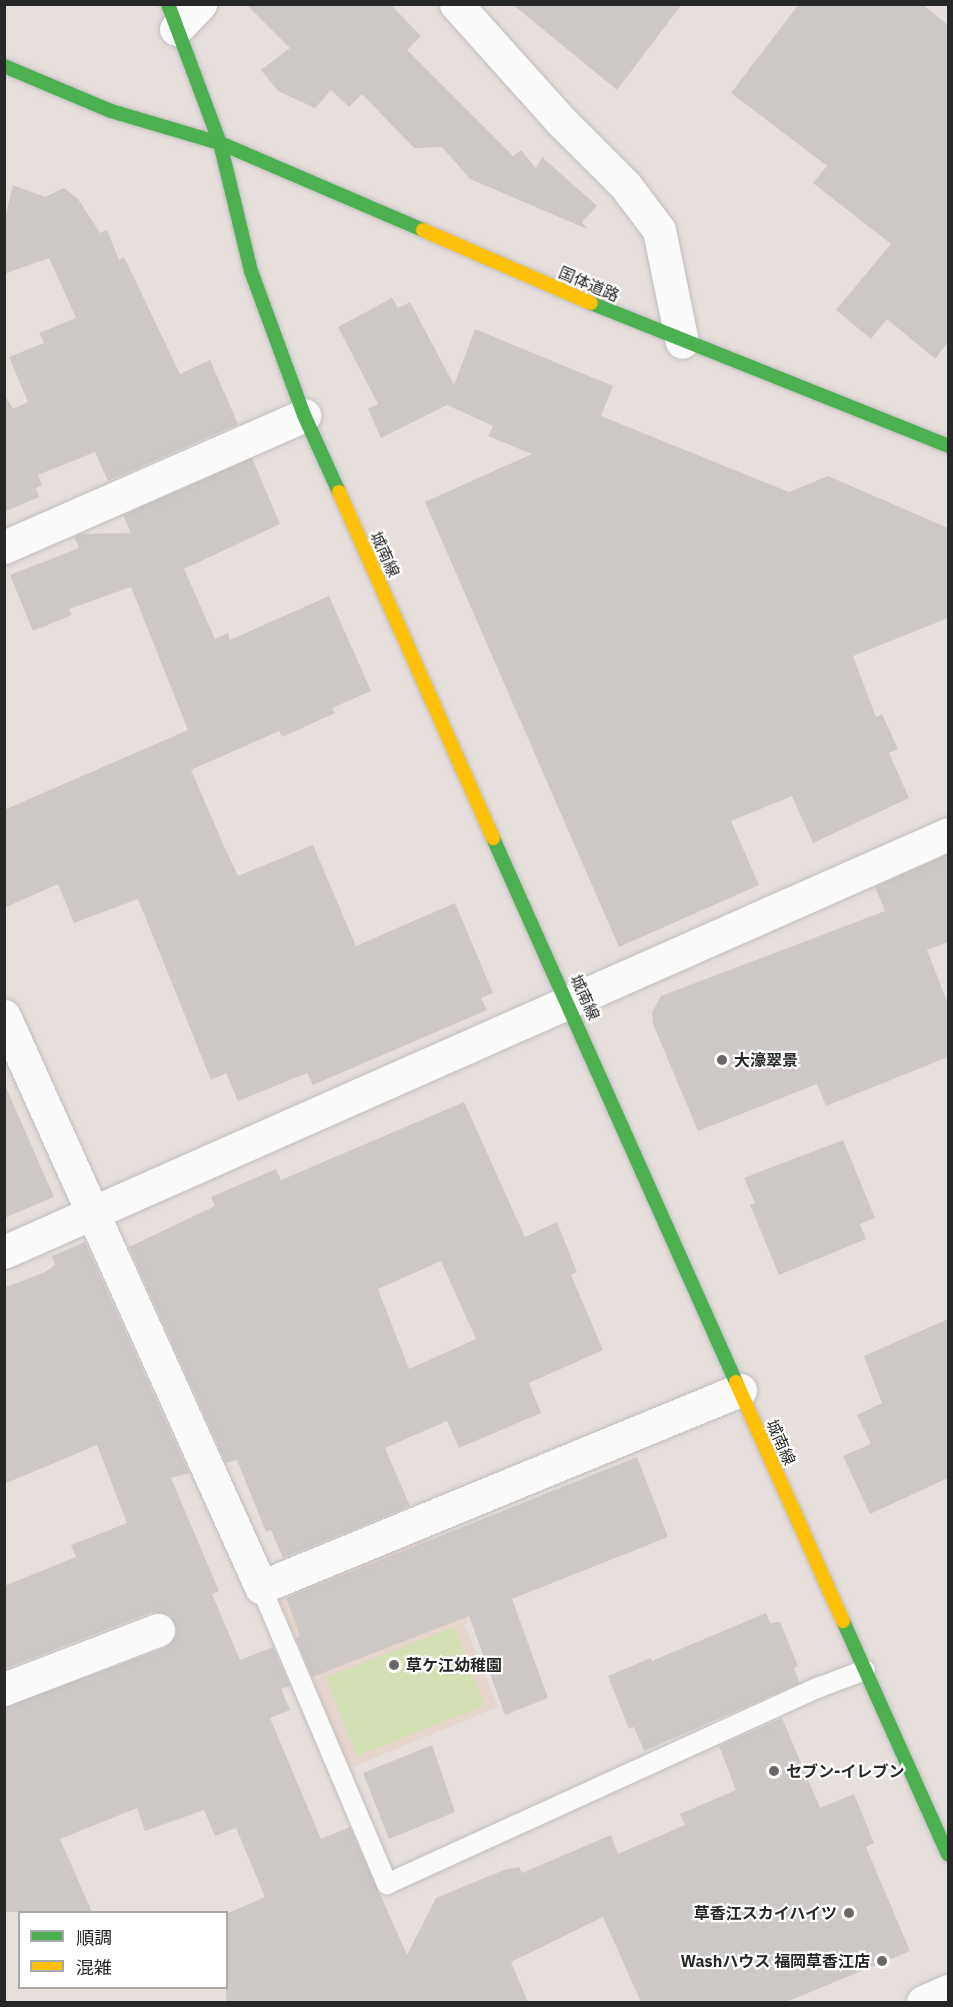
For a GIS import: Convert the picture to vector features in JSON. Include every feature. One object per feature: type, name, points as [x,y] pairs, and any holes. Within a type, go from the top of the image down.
[{"type":"street","points":[[172,17],[200,4]]},
{"type":"street","points":[[456,4],[562,122],[625,185],[658,230],[682,342]]},
{"type":"street","name":"城南線","points":[[172,17],[220,143],[251,271],[304,415],[569,1002],[948,1855]]},
{"type":"street","name":"国体道路","points":[[4,66],[111,111],[220,143],[682,342],[948,446]]},
{"type":"street","points":[[4,547],[304,415]]},
{"type":"street","points":[[4,1252],[947,838]]},
{"type":"street","points":[[4,1016],[261,1587],[740,1390]]},
{"type":"street","points":[[4,1689],[158,1630]]},
{"type":"street","points":[[923,2002],[948,1991]]},
{"type":"lane","points":[[261,1587],[387,1884],[820,1687],[865,1670]]},
{"type":"shaded area","name":"草ケ江幼稚園","points":[[430,1530],[469,1622],[464,1624],[498,1707],[350,1768],[277,1594]]},
{"type":"green space","points":[[454,1627],[485,1705],[357,1756],[326,1678]]},
{"type":"building","points":[[246,4],[390,4],[421,36],[407,50],[513,156],[521,150],[536,168],[542,157],[597,206],[582,222],[587,229],[470,179],[442,147],[414,148],[362,94],[349,107],[331,90],[315,108],[278,91],[261,70],[290,48]]},
{"type":"building","points":[[512,4],[682,4],[617,90]]},
{"type":"building","points":[[799,4],[922,4],[948,25],[948,342],[935,359],[887,319],[871,339],[836,310],[891,244],[813,183],[827,166],[731,93]]},
{"type":"building","points":[[13,185],[45,197],[64,188],[78,199],[100,233],[107,230],[119,260],[124,257],[180,374],[210,360],[238,424],[108,481],[95,452],[38,475],[42,485],[36,488],[39,497],[4,512],[4,394],[13,409],[28,402],[9,357],[44,343],[39,333],[76,318],[49,258],[4,274],[4,222]]},
{"type":"building","points":[[392,298],[398,308],[410,302],[454,385],[475,329],[613,386],[601,416],[789,492],[828,476],[948,528],[948,618],[853,656],[876,717],[882,714],[898,749],[889,753],[909,798],[813,843],[792,796],[731,821],[759,885],[619,947],[425,502],[532,454],[488,436],[493,426],[447,405],[381,438],[368,409],[378,404],[338,327]]},
{"type":"building","points":[[252,458],[280,524],[184,569],[215,639],[228,633],[230,640],[329,596],[371,691],[332,708],[335,713],[282,737],[279,731],[191,770],[224,846],[238,876],[313,845],[356,946],[455,903],[493,993],[481,998],[487,1010],[313,1085],[307,1073],[238,1101],[226,1073],[211,1080],[138,899],[74,923],[58,884],[4,908],[4,810],[188,730],[131,587],[69,609],[72,615],[33,631],[10,575],[79,548],[74,537],[80,534],[131,533],[123,515]]},
{"type":"building","points":[[948,854],[948,942],[927,950],[948,1004],[948,1057],[826,1106],[817,1084],[698,1131],[653,1024],[652,1012],[661,996],[885,911],[875,887]]},
{"type":"building","points":[[4,1083],[54,1197],[4,1218]]},
{"type":"building","points":[[464,1102],[525,1237],[557,1222],[577,1272],[571,1275],[603,1350],[529,1383],[541,1413],[459,1448],[447,1421],[385,1448],[410,1506],[283,1558],[271,1530],[266,1532],[237,1460],[226,1463],[129,1247],[215,1206],[211,1197],[276,1169],[281,1180]],"holes":[[[441,1261],[476,1339],[409,1369],[378,1289]]]},
{"type":"building","points":[[843,1140],[875,1218],[860,1224],[866,1239],[779,1275],[750,1205],[755,1203],[744,1178]]},
{"type":"building","points":[[85,1242],[189,1473],[171,1478],[219,1591],[212,1594],[240,1660],[273,1647],[290,1686],[281,1689],[290,1710],[270,1718],[321,1839],[350,1827],[407,1955],[436,1898],[504,1870],[519,1867],[522,1873],[611,1835],[618,1854],[685,1825],[680,1814],[736,1790],[719,1746],[782,1718],[820,1808],[854,1794],[874,1843],[866,1847],[910,1951],[786,2002],[641,2002],[603,1917],[511,1962],[528,2002],[226,2002],[228,1913],[265,1897],[236,1828],[215,1836],[204,1810],[145,1831],[137,1808],[60,1839],[92,1911],[4,1912],[4,1707],[165,1648],[177,1632],[170,1616],[152,1612],[4,1669],[4,1586],[76,1557],[71,1545],[127,1523],[97,1445],[4,1484],[4,1288],[45,1272],[55,1265],[52,1256]]},
{"type":"building","points":[[948,1319],[948,1478],[870,1514],[843,1456],[871,1444],[857,1415],[882,1403],[864,1356]]},
{"type":"building","points":[[637,1457],[668,1537],[512,1599],[548,1698],[505,1715],[469,1616],[312,1677],[296,1638],[300,1636],[286,1598]]},
{"type":"building","points":[[766,1613],[770,1623],[780,1622],[798,1666],[794,1668],[800,1683],[644,1751],[634,1727],[629,1729],[608,1676],[651,1658],[652,1661]]},
{"type":"building","points":[[432,1745],[455,1812],[389,1839],[363,1773]]},
{"type":"traffic: fast","points":[[168,4],[220,143],[251,271],[304,415],[339,492]]},
{"type":"traffic: fast","points":[[4,66],[111,111],[220,143],[423,230]]},
{"type":"traffic: fast","points":[[591,303],[948,446]]},
{"type":"traffic: fast","points":[[493,838],[736,1382]]},
{"type":"traffic: fast","points":[[843,1621],[948,1855]]},
{"type":"traffic: slow","points":[[423,230],[591,303]]},
{"type":"traffic: slow","points":[[339,492],[493,838]]},
{"type":"traffic: slow","points":[[736,1382],[843,1621]]},
{"type":"place","name":"大濠翠景","points":[[722,1060]]},
{"type":"place","name":"草ケ江幼稚園","points":[[394,1665]]},
{"type":"place","name":"セブン-イレブン","points":[[774,1771]]},
{"type":"place","name":"草香江スカイハイツ","points":[[849,1913]]},
{"type":"place","name":"Washハウス 福岡草香江店","points":[[882,1961]]}]
